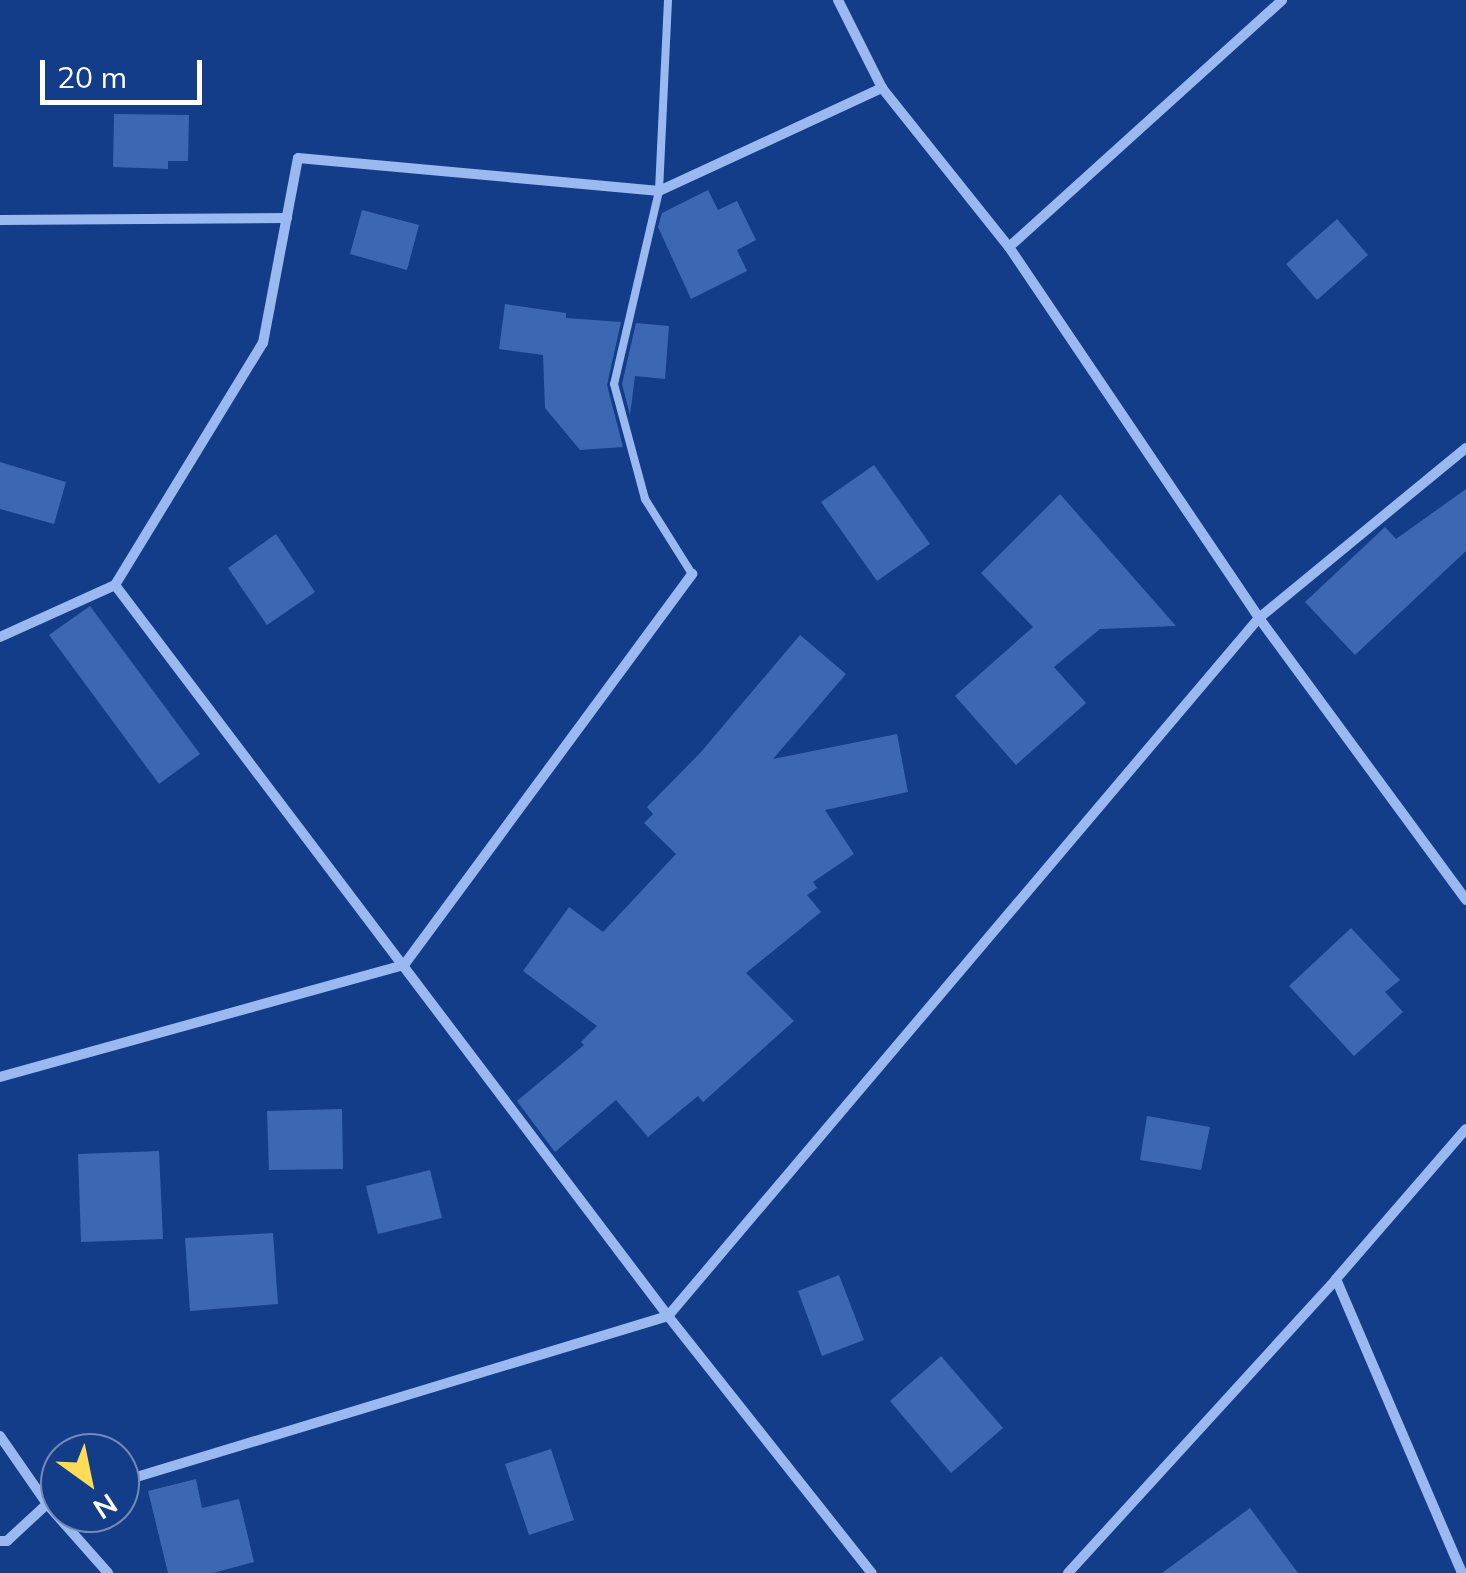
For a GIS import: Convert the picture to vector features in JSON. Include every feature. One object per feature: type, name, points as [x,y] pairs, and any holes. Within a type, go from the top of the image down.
[{"type":"street","points":[[838,0],[882,88],[1009,247],[1259,618],[1466,900]]},
{"type":"street","points":[[1009,247],[1282,0]]},
{"type":"street","points":[[0,637],[115,585],[263,343],[298,158],[659,191],[882,88]]},
{"type":"street","points":[[0,220],[287,218]]},
{"type":"street","points":[[140,1476],[668,1316],[1259,618],[1466,448]]},
{"type":"street","points":[[0,1076],[404,965],[692,574]]},
{"type":"street","points":[[115,585],[668,1316],[872,1573]]},
{"type":"street","points":[[1068,1573],[1336,1279],[1466,1129]]},
{"type":"street","points":[[1336,1279],[1462,1573]]},
{"type":"street","points":[[0,1436],[40,1494]]},
{"type":"street","points":[[0,1541],[7,1540],[40,1510]]},
{"type":"street","points":[[73,1533],[108,1573]]},
{"type":"lane","points":[[668,0],[659,191],[614,384],[646,499],[692,574]]},
{"type":"building","points":[[114,114],[189,115],[188,161],[168,161],[168,169],[113,167]]},
{"type":"building","points":[[708,190],[718,210],[737,201],[756,240],[737,250],[747,271],[691,299],[658,227],[662,213]]},
{"type":"building","points":[[362,210],[419,225],[407,270],[350,254]]},
{"type":"building","points":[[1337,219],[1368,255],[1317,300],[1286,264]]},
{"type":"building","points":[[505,304],[566,313],[566,318],[621,322],[607,385],[623,447],[580,450],[545,408],[543,355],[499,349]]},
{"type":"building","points":[[636,323],[669,326],[665,379],[635,376],[630,415],[622,384]]},
{"type":"building","points":[[0,462],[66,482],[54,524],[0,509]]},
{"type":"building","points":[[874,465],[930,544],[877,581],[821,502]]},
{"type":"building","points":[[1466,489],[1466,551],[1355,655],[1305,602],[1385,527],[1396,539]]},
{"type":"building","points":[[1060,494],[1176,626],[1100,629],[1054,667],[1086,703],[1016,765],[955,696],[1033,627],[981,573]]},
{"type":"building","points":[[276,534],[315,592],[267,625],[228,568]]},
{"type":"building","points":[[90,606],[200,754],[159,784],[49,635]]},
{"type":"building","points":[[800,635],[846,674],[773,759],[897,734],[908,792],[825,810],[854,854],[813,882],[817,888],[807,895],[821,912],[746,973],[794,1021],[703,1102],[698,1096],[648,1137],[616,1100],[555,1152],[517,1101],[584,1045],[581,1042],[597,1026],[523,971],[569,907],[603,932],[676,854],[644,823],[653,814],[647,807],[701,752]]},
{"type":"building","points":[[1351,928],[1400,980],[1385,992],[1403,1012],[1354,1056],[1289,986]]},
{"type":"building","points":[[342,1109],[343,1169],[269,1170],[267,1111]]},
{"type":"building","points":[[1147,1116],[1210,1127],[1201,1170],[1140,1160]]},
{"type":"building","points":[[159,1151],[163,1239],[81,1242],[78,1154]]},
{"type":"building","points":[[430,1170],[442,1218],[378,1234],[366,1186]]},
{"type":"building","points":[[273,1233],[278,1304],[190,1311],[185,1238]]},
{"type":"building","points":[[839,1275],[864,1340],[822,1356],[798,1291]]},
{"type":"building","points":[[941,1356],[1003,1428],[951,1473],[890,1401]]},
{"type":"building","points":[[551,1449],[574,1520],[529,1535],[505,1464]]},
{"type":"building","points":[[196,1479],[202,1508],[239,1499],[254,1562],[213,1573],[168,1573],[148,1491]]},
{"type":"building","points":[[1250,1508],[1298,1573],[1162,1573]]}]
